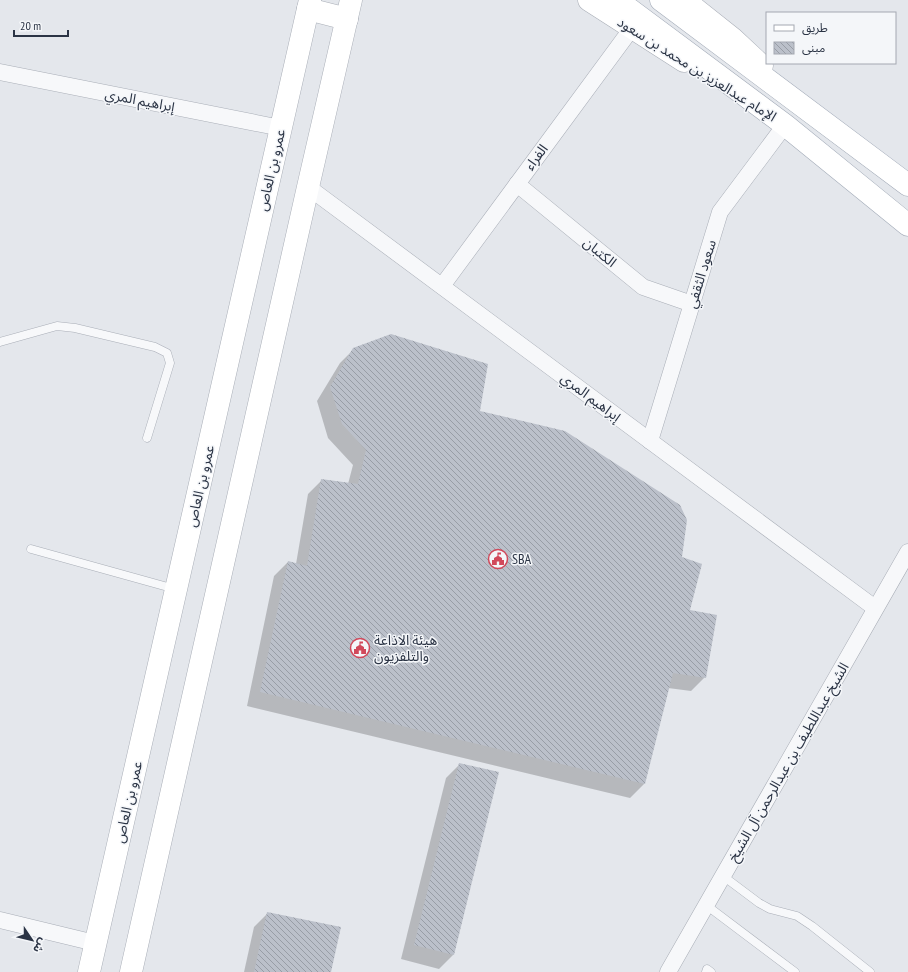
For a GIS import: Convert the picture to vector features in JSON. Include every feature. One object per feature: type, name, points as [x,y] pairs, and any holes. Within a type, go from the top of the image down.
[{"type":"main road","name":"الإمام عبدالعزيز بن محمد بن سعود","points":[[589,0],[785,125]]},
{"type":"main road","name":"الإمام عبدالعزيز بن محمد بن سعود","points":[[617,0],[785,125],[908,225]]},
{"type":"main road","name":"الإمام عبدالعزيز بن محمد بن سعود","points":[[662,0],[908,185]]},
{"type":"main road","name":"الإمام عبدالعزيز بن محمد بن سعود","points":[[684,0],[732,38],[811,111]]},
{"type":"main road","points":[[131,972],[349,9],[309,4]]},
{"type":"main road","name":"عمرو بن العاص","points":[[89,972],[309,4]]},
{"type":"street","name":"الفراء","points":[[442,286],[632,28]]},
{"type":"street","name":"إبراهيم المري","points":[[0,72],[281,128]]},
{"type":"street","name":"سعود الثقفي","points":[[650,441],[720,212],[785,125]]},
{"type":"street","name":"الكتبان","points":[[517,184],[643,287],[692,304]]},
{"type":"street","name":"إبراهيم المري","points":[[308,187],[875,608]]},
{"type":"street","name":"الشيخ عبداللطيف بن عبدالرحمن آل الشيخ","points":[[668,972],[908,552]]},
{"type":"street","points":[[0,920],[96,943]]},
{"type":"lane","points":[[0,342],[57,326],[75,328],[156,347],[167,353],[170,363],[147,438]]},
{"type":"lane","points":[[31,550],[176,590]]},
{"type":"lane","points":[[723,876],[759,903],[770,909],[797,916],[870,972]]},
{"type":"lane","points":[[706,905],[795,972]]},
{"type":"lane","points":[[706,972],[707,969],[711,972]]},
{"type":"building","name":"SBA","points":[[391,334],[488,364],[480,411],[565,431],[680,505],[687,520],[682,557],[702,564],[690,610],[717,615],[706,678],[673,673],[645,784],[260,692],[288,561],[307,566],[321,479],[358,484],[366,450],[342,424],[330,387],[353,348]]},
{"type":"building","points":[[459,763],[499,772],[454,955],[414,945]]},
{"type":"building","points":[[267,912],[341,927],[331,972],[254,972]]},
{"type":"place","name":"SBA","points":[[498,559]]},
{"type":"place","name":"هيئة الاذاعة والتلفزيون","points":[[360,648]]}]
